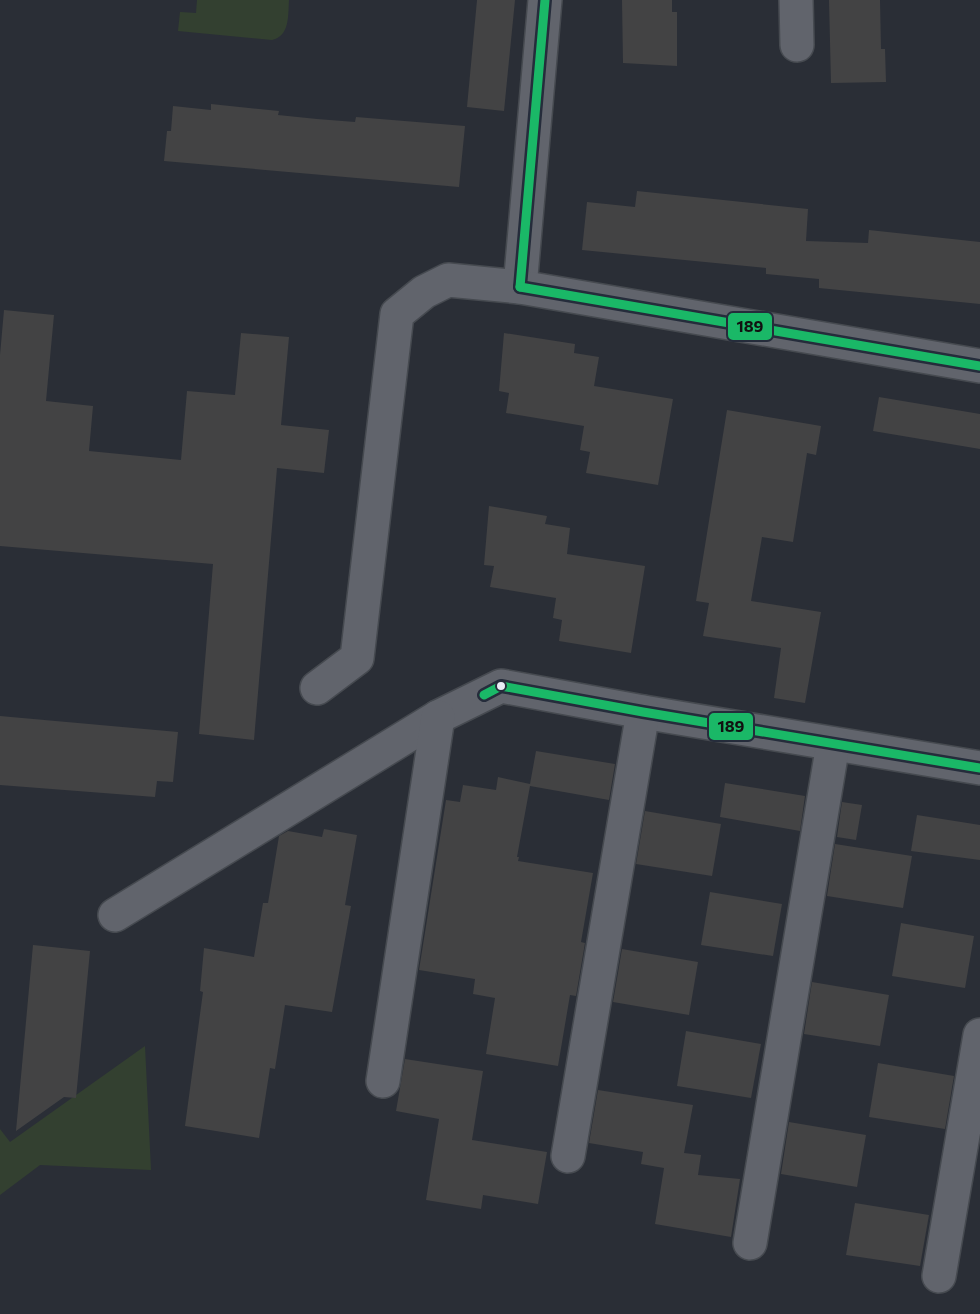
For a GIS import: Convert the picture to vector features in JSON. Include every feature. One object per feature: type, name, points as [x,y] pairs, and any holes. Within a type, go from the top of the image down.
[{"type":"street","points":[[520,287],[544,0]]},
{"type":"street","points":[[796,0],[797,45]]},
{"type":"street","points":[[317,688],[357,657],[397,314],[424,292],[448,280],[520,287],[980,366]]},
{"type":"street","points":[[115,915],[438,717],[501,686],[980,768]]},
{"type":"street","points":[[568,1156],[643,712]]},
{"type":"street","points":[[383,1081],[438,717]]},
{"type":"street","points":[[750,1243],[833,744]]},
{"type":"street","points":[[939,1276],[980,1035]]},
{"type":"green space","points":[[197,0],[289,0],[287,24],[282,34],[272,40],[178,31],[180,12],[196,13]]},
{"type":"green space","points":[[145,1046],[151,1170],[40,1165],[0,1195],[0,1129],[10,1142]]},
{"type":"building","points":[[477,0],[515,0],[504,111],[467,107]]},
{"type":"building","points":[[622,0],[672,0],[672,12],[677,12],[677,66],[623,63]]},
{"type":"building","points":[[829,0],[880,0],[881,49],[885,49],[886,82],[831,83]]},
{"type":"building","points":[[211,104],[279,111],[278,115],[317,119],[355,122],[356,117],[465,126],[459,187],[164,161],[167,131],[171,131],[173,106],[211,110]]},
{"type":"building","points":[[637,191],[808,209],[806,241],[868,243],[869,230],[980,242],[980,304],[819,288],[819,279],[766,274],[766,268],[582,250],[587,202],[635,207]]},
{"type":"building","points":[[4,310],[54,315],[46,401],[93,406],[89,451],[181,460],[187,391],[235,395],[241,333],[289,337],[281,425],[329,430],[324,473],[277,468],[254,740],[199,734],[213,564],[0,546],[0,355]]},
{"type":"building","points":[[504,333],[575,344],[574,353],[599,357],[594,386],[673,399],[658,485],[586,473],[590,452],[580,450],[584,426],[506,413],[509,393],[499,391]]},
{"type":"building","points":[[879,397],[980,414],[980,449],[873,431]]},
{"type":"building","points":[[727,410],[821,426],[816,455],[807,453],[793,542],[762,537],[751,601],[821,612],[805,703],[774,698],[781,648],[703,636],[709,603],[696,601]]},
{"type":"building","points":[[489,506],[547,516],[545,524],[570,528],[567,554],[645,566],[631,653],[559,641],[562,620],[553,618],[556,598],[490,587],[494,566],[484,565]]},
{"type":"building","points":[[0,716],[178,732],[173,782],[157,781],[155,797],[0,785]]},
{"type":"building","points":[[536,751],[615,764],[609,800],[530,786],[518,861],[593,873],[581,942],[585,943],[576,996],[570,995],[558,1066],[486,1054],[495,998],[473,994],[475,979],[419,970],[446,800],[460,802],[463,785],[496,790],[498,777],[530,784]]},
{"type":"building","points":[[725,783],[805,796],[800,831],[720,817]]},
{"type":"building","points":[[842,802],[862,805],[856,840],[837,837]]},
{"type":"building","points":[[645,811],[721,824],[712,876],[636,864]]},
{"type":"building","points":[[917,815],[980,825],[980,860],[911,851]]},
{"type":"building","points":[[324,829],[357,835],[345,905],[351,906],[332,1012],[285,1005],[275,1069],[270,1068],[259,1138],[185,1126],[203,992],[200,991],[204,948],[254,957],[263,903],[268,903],[279,836],[288,831],[322,837]]},
{"type":"building","points":[[835,844],[912,856],[903,908],[827,896]]},
{"type":"building","points":[[710,892],[782,904],[773,956],[701,945]]},
{"type":"building","points":[[901,923],[974,936],[965,988],[892,976]]},
{"type":"building","points":[[33,945],[90,951],[76,1098],[64,1097],[16,1131]]},
{"type":"building","points":[[622,949],[698,962],[689,1015],[613,1002]]},
{"type":"building","points":[[812,982],[889,995],[880,1046],[804,1034]]},
{"type":"building","points":[[686,1031],[761,1044],[751,1098],[677,1086]]},
{"type":"building","points":[[405,1059],[483,1071],[472,1140],[547,1152],[538,1204],[483,1195],[481,1209],[426,1200],[439,1119],[396,1111]]},
{"type":"building","points":[[878,1063],[954,1076],[945,1129],[869,1117]]},
{"type":"building","points":[[598,1090],[693,1105],[684,1153],[701,1155],[698,1175],[740,1179],[731,1237],[655,1224],[664,1168],[641,1164],[643,1152],[589,1143]]},
{"type":"building","points":[[789,1122],[866,1135],[857,1187],[781,1174]]},
{"type":"building","points":[[855,1203],[929,1215],[920,1266],[846,1255]]},
{"type":"transit line","name":"189","points":[[520,287],[545,0]]},
{"type":"transit line","name":"189","points":[[520,287],[980,366]]},
{"type":"transit line","name":"189","points":[[484,695],[501,686],[980,768]]}]
